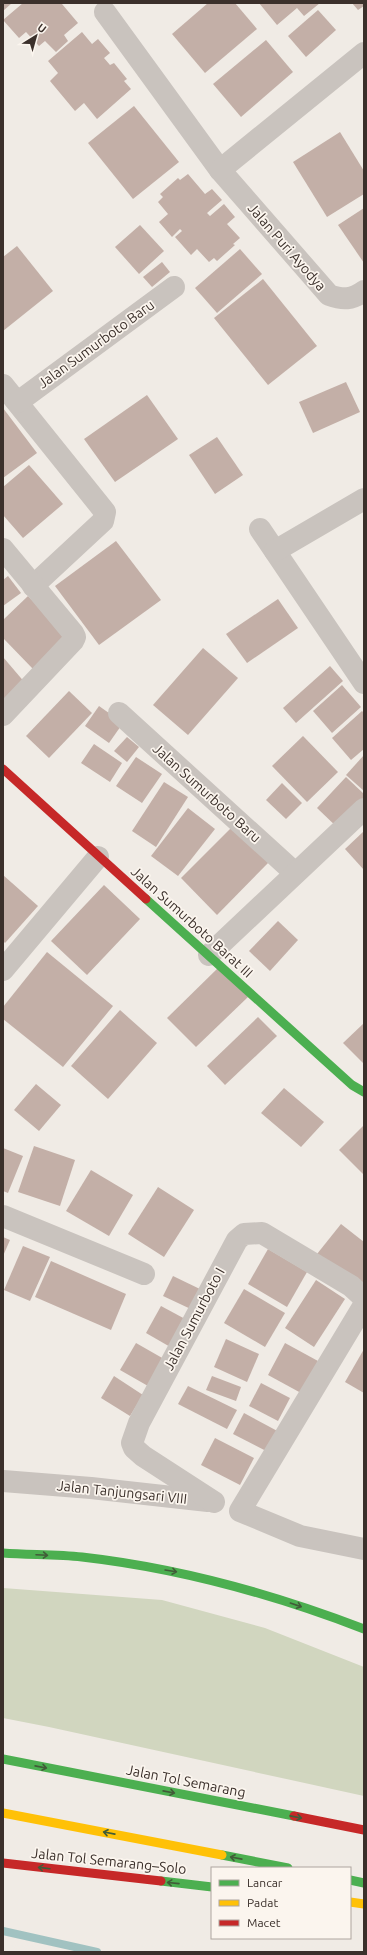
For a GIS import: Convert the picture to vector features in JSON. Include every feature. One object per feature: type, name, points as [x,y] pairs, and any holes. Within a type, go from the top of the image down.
[{"type":"main road","name":"Jalan Sumurboto Barat III","points":[[3,769],[69,827],[98,857],[352,1085],[364,1092]]},
{"type":"main road","points":[[3,1553],[90,1558],[183,1573],[274,1597],[364,1629]]},
{"type":"main road","name":"Jalan Tol Semarang","points":[[3,1759],[364,1830]]},
{"type":"main road","points":[[3,1813],[283,1867]]},
{"type":"main road","name":"Jalan Tol Semarang–Solo","points":[[3,1863],[211,1887]]},
{"type":"main road","points":[[351,1880],[364,1883]]},
{"type":"main road","points":[[351,1902],[364,1904]]},
{"type":"street","name":"Jalan Puri Ayodya","points":[[107,6],[220,170],[329,295],[340,299],[355,298],[364,291]]},
{"type":"street","points":[[220,170],[364,53]]},
{"type":"street","name":"Jalan Sumurboto Baru","points":[[18,402],[174,287]]},
{"type":"street","points":[[3,385],[105,512],[103,521],[34,586]]},
{"type":"street","points":[[275,551],[364,499]]},
{"type":"street","points":[[260,529],[364,683]]},
{"type":"street","points":[[3,549],[75,637],[73,642],[3,715]]},
{"type":"street","name":"Jalan Sumurboto Baru","points":[[120,713],[295,873]]},
{"type":"street","points":[[208,955],[364,809]]},
{"type":"street","points":[[3,970],[98,857]]},
{"type":"street","points":[[3,1216],[144,1274]]},
{"type":"street","name":"Jalan Sumurboto I","points":[[214,1502],[143,1456],[134,1448],[132,1443],[139,1423],[237,1240],[244,1234],[262,1233],[351,1286],[362,1296],[364,1301]]},
{"type":"street","points":[[364,1305],[240,1511],[300,1536],[364,1550]]},
{"type":"street","name":"Jalan Tanjungsari VIII","points":[[3,1481],[91,1488],[214,1502],[240,1511]]},
{"type":"green space","points":[[3,1588],[162,1600],[265,1628],[364,1667],[364,1796],[3,1718]]},
{"type":"building","points":[[3,3],[12,3],[3,11]]},
{"type":"building","points":[[23,3],[64,3],[62,4],[78,23],[64,35],[68,41],[56,52],[45,41],[39,46],[26,32],[19,38],[3,20]]},
{"type":"building","points":[[208,3],[235,3],[257,29],[205,73],[172,34]]},
{"type":"building","points":[[259,3],[320,3],[304,16],[297,8],[277,25]]},
{"type":"building","points":[[352,3],[364,3],[364,6],[358,10]]},
{"type":"building","points":[[318,10],[336,30],[306,57],[288,36]]},
{"type":"building","points":[[82,32],[92,44],[98,39],[110,53],[104,58],[110,65],[114,63],[127,79],[124,81],[131,89],[97,119],[84,103],[75,111],[50,81],[58,73],[48,61]]},
{"type":"building","points":[[266,40],[293,72],[241,117],[213,84]]},
{"type":"building","points":[[134,106],[179,162],[133,199],[88,143]]},
{"type":"building","points":[[340,132],[364,171],[364,194],[327,217],[293,162]]},
{"type":"building","points":[[188,174],[205,194],[212,189],[222,200],[207,213],[210,216],[224,204],[235,217],[227,224],[240,238],[233,244],[235,245],[217,261],[214,258],[209,262],[197,249],[191,255],[175,237],[182,231],[180,229],[172,237],[159,222],[168,214],[158,202],[163,197],[160,194],[178,178],[180,180]]},
{"type":"building","points":[[364,208],[364,263],[338,225]]},
{"type":"building","points":[[140,225],[164,251],[139,274],[115,247]]},
{"type":"building","points":[[17,246],[53,291],[3,331],[3,257]]},
{"type":"building","points":[[240,249],[262,274],[217,313],[195,288]]},
{"type":"building","points":[[162,262],[170,272],[152,287],[143,277]]},
{"type":"building","points":[[263,279],[317,346],[268,385],[214,318]]},
{"type":"building","points":[[346,382],[360,412],[313,433],[299,402]]},
{"type":"building","points":[[147,395],[178,439],[115,482],[84,439]]},
{"type":"building","points":[[3,408],[37,453],[3,478]]},
{"type":"building","points":[[217,437],[243,475],[215,494],[189,455]]},
{"type":"building","points":[[29,465],[63,504],[23,538],[3,515],[3,487]]},
{"type":"building","points":[[116,541],[161,600],[99,645],[55,586]]},
{"type":"building","points":[[8,576],[21,593],[3,606],[3,580]]},
{"type":"building","points":[[28,596],[66,636],[33,669],[3,638],[3,620]]},
{"type":"building","points":[[278,599],[298,628],[247,663],[226,634]]},
{"type":"building","points":[[203,648],[238,678],[188,735],[153,705]]},
{"type":"building","points":[[3,657],[26,684],[3,703]]},
{"type":"building","points":[[330,666],[343,681],[296,723],[283,708]]},
{"type":"building","points":[[342,685],[361,707],[332,733],[313,711]]},
{"type":"building","points":[[69,691],[92,713],[49,758],[26,736]]},
{"type":"building","points":[[99,706],[123,723],[109,743],[85,726]]},
{"type":"building","points":[[362,711],[364,713],[364,749],[351,760],[332,738]]},
{"type":"building","points":[[303,736],[338,772],[307,802],[272,766]]},
{"type":"building","points":[[127,737],[139,747],[127,762],[114,751]]},
{"type":"building","points":[[94,744],[122,763],[110,782],[81,763]]},
{"type":"building","points":[[364,755],[364,791],[346,775]]},
{"type":"building","points":[[136,757],[162,774],[142,803],[116,786]]},
{"type":"building","points":[[346,777],[364,794],[364,804],[340,830],[317,808]]},
{"type":"building","points":[[164,782],[188,797],[156,847],[132,831]]},
{"type":"building","points":[[282,783],[302,803],[286,819],[266,800]]},
{"type":"building","points":[[188,808],[215,829],[178,876],[151,856]]},
{"type":"building","points":[[234,825],[270,861],[217,915],[181,878]]},
{"type":"building","points":[[364,831],[364,870],[345,849]]},
{"type":"building","points":[[3,875],[38,906],[5,943],[3,941]]},
{"type":"building","points":[[104,885],[140,919],[87,975],[51,941]]},
{"type":"building","points":[[278,921],[298,940],[270,971],[249,951]]},
{"type":"building","points":[[47,952],[113,1006],[63,1067],[3,1019],[3,1007]]},
{"type":"building","points":[[219,967],[248,997],[196,1047],[167,1018]]},
{"type":"building","points":[[120,1010],[157,1043],[108,1099],[71,1066]]},
{"type":"building","points":[[258,1017],[277,1036],[225,1085],[207,1066]]},
{"type":"building","points":[[364,1023],[364,1064],[343,1043]]},
{"type":"building","points":[[36,1084],[61,1105],[39,1131],[14,1110]]},
{"type":"building","points":[[284,1088],[324,1122],[301,1147],[261,1113]]},
{"type":"building","points":[[364,1125],[364,1175],[339,1150]]},
{"type":"building","points":[[34,1146],[75,1160],[60,1206],[18,1192]]},
{"type":"building","points":[[3,1148],[23,1156],[8,1193],[3,1191]]},
{"type":"building","points":[[91,1170],[133,1195],[109,1236],[66,1211]]},
{"type":"building","points":[[158,1187],[194,1210],[164,1257],[128,1234]]},
{"type":"building","points":[[341,1224],[364,1242],[364,1292],[317,1254]]},
{"type":"building","points":[[3,1237],[10,1240],[3,1256]]},
{"type":"building","points":[[23,1246],[50,1257],[30,1301],[4,1290]]},
{"type":"building","points":[[268,1249],[307,1272],[287,1307],[248,1284]]},
{"type":"building","points":[[51,1261],[126,1294],[111,1330],[35,1297]]},
{"type":"building","points":[[173,1276],[204,1291],[195,1311],[163,1296]]},
{"type":"building","points":[[316,1280],[345,1299],[314,1347],[285,1328]]},
{"type":"building","points":[[244,1289],[285,1313],[265,1347],[224,1323]]},
{"type":"building","points":[[161,1306],[187,1320],[172,1348],[146,1333]]},
{"type":"building","points":[[226,1339],[259,1354],[247,1382],[214,1367]]},
{"type":"building","points":[[136,1343],[164,1359],[148,1386],[120,1370]]},
{"type":"building","points":[[285,1343],[318,1361],[301,1393],[268,1375]]},
{"type":"building","points":[[364,1349],[364,1393],[345,1382]]},
{"type":"building","points":[[114,1376],[143,1395],[130,1416],[101,1398]]},
{"type":"building","points":[[212,1376],[241,1387],[236,1401],[206,1390]]},
{"type":"building","points":[[261,1383],[290,1398],[278,1421],[249,1406]]},
{"type":"building","points":[[188,1386],[237,1410],[227,1429],[178,1404]]},
{"type":"building","points":[[244,1413],[283,1434],[272,1454],[233,1434]]},
{"type":"building","points":[[215,1438],[254,1458],[240,1485],[201,1465]]},
{"type":"waterway","points":[[3,1931],[97,1952]]},
{"type":"traffic: fast","points":[[146,899],[352,1085],[364,1092]]},
{"type":"traffic: fast","points":[[3,1553],[82,1557],[190,1575],[260,1594],[330,1616],[364,1629]]},
{"type":"traffic: fast","points":[[3,1759],[294,1816]]},
{"type":"traffic: fast","points":[[222,1855],[283,1867]]},
{"type":"traffic: fast","points":[[351,1880],[364,1883]]},
{"type":"traffic: fast","points":[[161,1881],[211,1887]]},
{"type":"traffic: slow","points":[[3,1813],[222,1855]]},
{"type":"traffic: slow","points":[[351,1902],[364,1904]]},
{"type":"traffic: jam","points":[[3,769],[146,899]]},
{"type":"traffic: jam","points":[[294,1816],[364,1830]]},
{"type":"traffic: jam","points":[[3,1863],[161,1881]]}]
